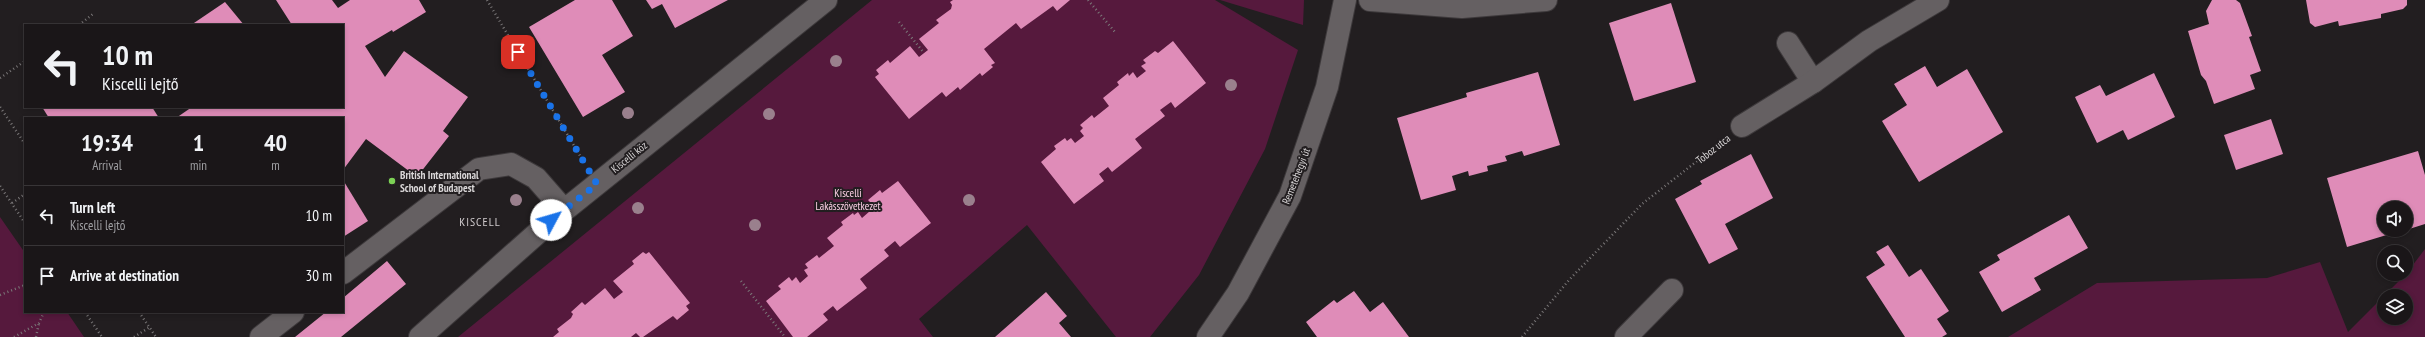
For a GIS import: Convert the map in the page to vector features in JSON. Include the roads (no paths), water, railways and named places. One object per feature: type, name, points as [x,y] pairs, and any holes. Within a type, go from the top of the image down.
[{"type":"street","name":"Kiscelli köz","points":[[420,337],[564,210],[826,0]]},
{"type":"street","name":"Remetehegyi út","points":[[1208,337],[1238,293],[1290,196],[1327,87],[1345,0]]},
{"type":"street","points":[[1370,0],[1462,7],[1546,0]]},
{"type":"street","points":[[1742,126],[1813,82],[1869,41],[1938,0]]},
{"type":"street","points":[[1788,43],[1813,82]]},
{"type":"street","points":[[344,272],[479,169],[511,164],[536,178],[564,210]]},
{"type":"street","points":[[1626,337],[1672,290]]},
{"type":"street","points":[[261,337],[292,313]]},
{"type":"place","name":"British International School of Budapest","points":[[392,181]]},
{"type":"district","name":"KISCELL","points":[[480,221]]},
{"type":"park label","name":"Kiscelli Lakásszövetkezet","points":[[848,199]]}]
